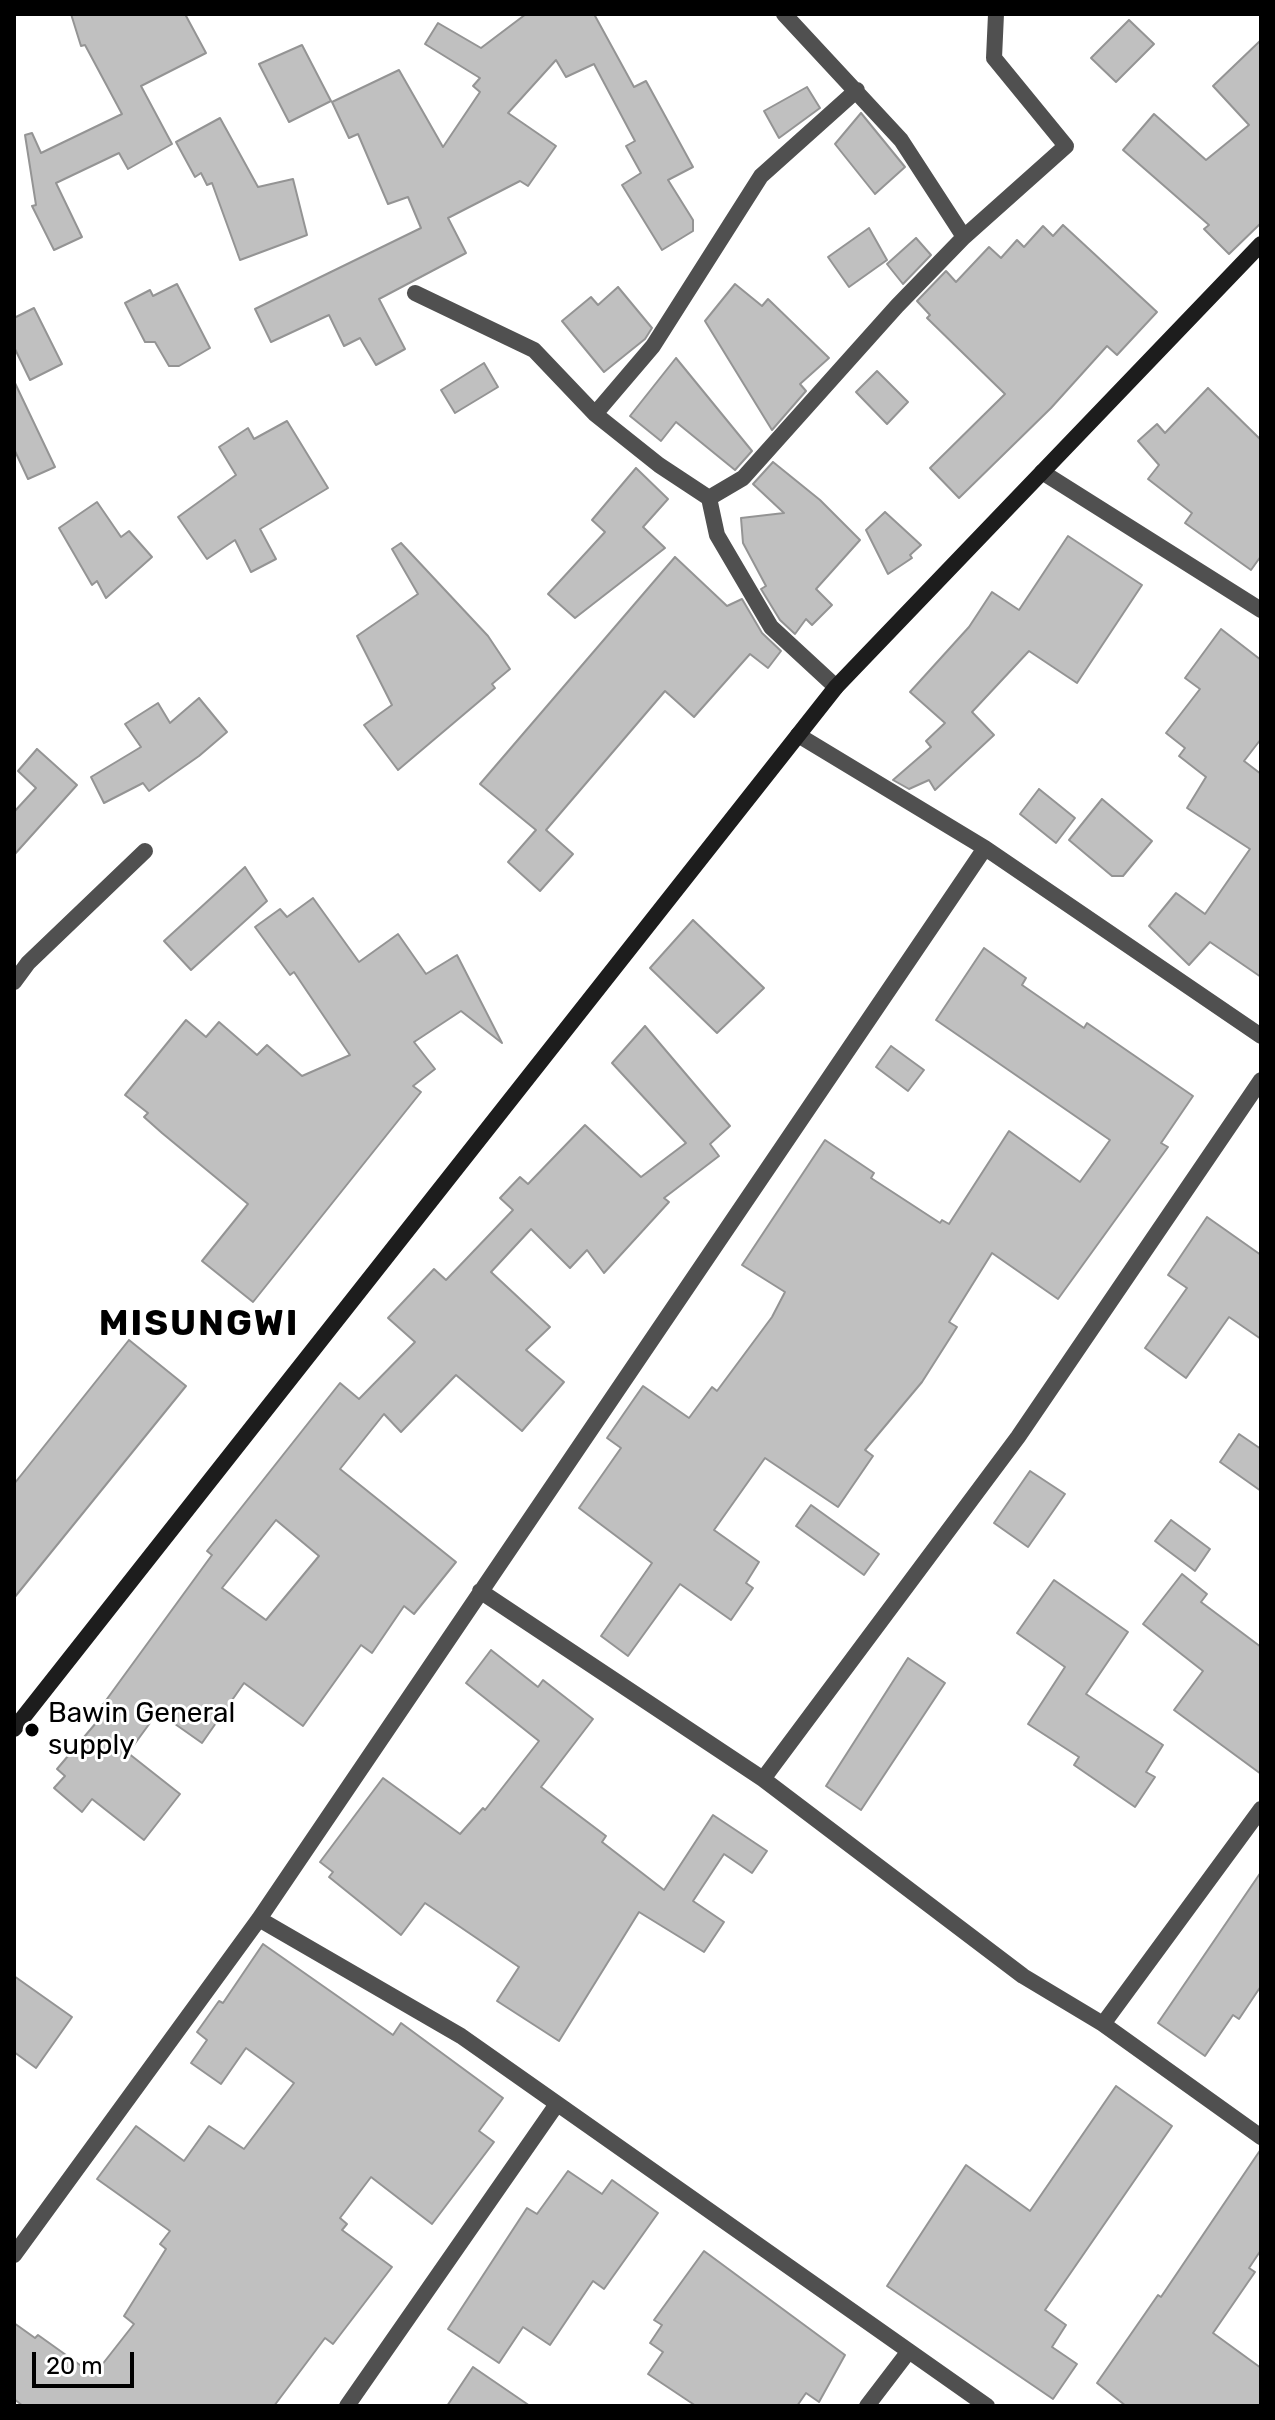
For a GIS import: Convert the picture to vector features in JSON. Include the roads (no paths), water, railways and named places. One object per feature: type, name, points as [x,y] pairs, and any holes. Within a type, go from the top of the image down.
[{"type":"street","points":[[784,14],[901,140],[964,237]]},
{"type":"street","points":[[709,498],[743,478],[964,237],[1066,146],[994,58],[996,14]]},
{"type":"street","points":[[595,414],[653,346],[761,176],[857,90]]},
{"type":"street","points":[[14,1729],[836,687],[1261,244]]},
{"type":"street","points":[[415,293],[534,350],[595,414],[659,465],[709,498],[717,535],[771,627],[836,687]]},
{"type":"street","points":[[1042,472],[1261,610]]},
{"type":"street","points":[[798,735],[985,848],[1261,1036]]},
{"type":"street","points":[[14,2255],[259,1919],[985,848]]},
{"type":"street","points":[[14,982],[28,963],[145,851]]},
{"type":"street","points":[[763,1779],[1018,1437],[1261,1080]]},
{"type":"street","points":[[480,1591],[763,1779],[1023,1976],[1103,2024],[1261,2137]]},
{"type":"street","points":[[1103,2024],[1261,1809]]},
{"type":"street","points":[[259,1919],[461,2036],[987,2406]]},
{"type":"street","points":[[347,2406],[557,2104]]},
{"type":"street","points":[[867,2406],[909,2351]]},
{"type":"place","name":"Bawin General supply","points":[[32,1730]]},
{"type":"district","name":"MISUNGWI","points":[[199,1325]]}]
